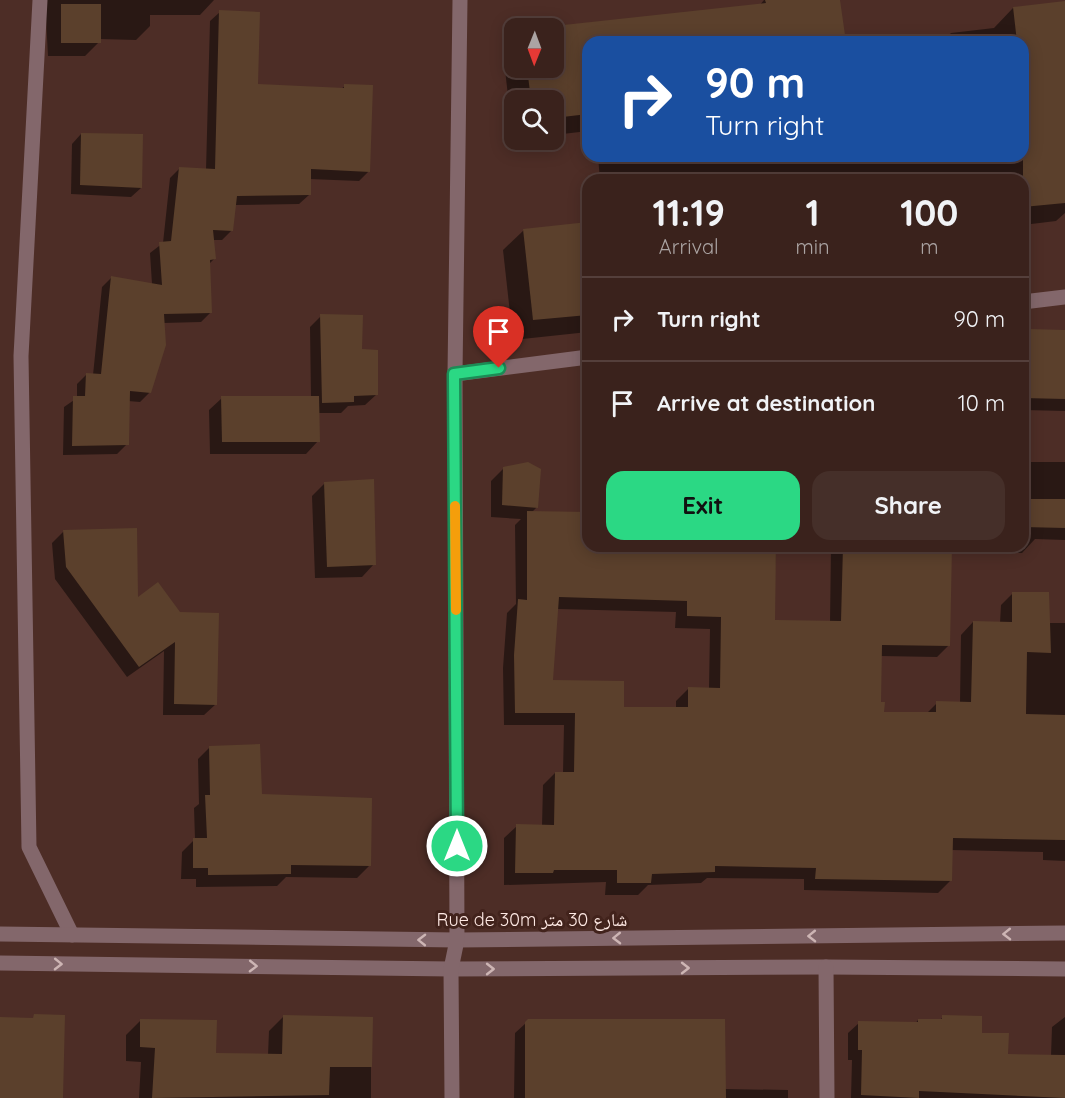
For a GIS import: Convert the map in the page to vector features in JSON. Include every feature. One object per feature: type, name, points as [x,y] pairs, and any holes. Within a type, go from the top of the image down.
[{"type":"street","points":[[40,0],[21,356],[29,847],[72,934]]},
{"type":"street","points":[[452,1098],[452,969],[457,940],[454,374],[465,1]]},
{"type":"street","points":[[1029,301],[1065,297]]},
{"type":"street","points":[[454,374],[582,358]]},
{"type":"street","name":"Rue de 30m شارع 30 متر","points":[[0,934],[457,940],[1065,933]]},
{"type":"street","points":[[0,963],[452,969],[826,967],[1065,969]]},
{"type":"street","points":[[826,967],[827,1098]]},
{"type":"building","points":[[765,0],[840,0],[845,36],[582,36],[582,115],[564,117],[564,90],[530,90],[528,78],[564,78],[564,25],[766,3]]},
{"type":"building","points":[[1065,1],[1065,203],[1029,206],[1029,174],[1023,174],[1023,162],[1029,162],[1029,36],[1016,36],[1013,7]]},
{"type":"building","points":[[61,4],[101,4],[101,43],[61,43]]},
{"type":"building","points":[[219,10],[260,12],[258,84],[344,88],[344,84],[373,85],[370,172],[311,169],[311,195],[237,196],[233,231],[213,230],[216,259],[210,260],[212,313],[164,314],[166,345],[151,393],[130,391],[129,445],[72,446],[73,396],[85,396],[86,373],[101,374],[111,276],[162,285],[159,242],[171,241],[179,167],[215,169]]},
{"type":"building","points":[[81,133],[143,134],[142,188],[80,185]]},
{"type":"building","points":[[582,223],[582,316],[533,320],[523,229]]},
{"type":"building","points":[[320,314],[363,315],[362,349],[378,350],[378,395],[354,396],[354,402],[322,403]]},
{"type":"building","points":[[1029,329],[1065,330],[1065,399],[1029,398]]},
{"type":"building","points":[[221,396],[319,396],[320,442],[222,442]]},
{"type":"building","points":[[528,462],[541,469],[538,508],[502,505],[503,467]]},
{"type":"building","points":[[374,479],[376,565],[327,567],[324,482]]},
{"type":"building","points":[[1029,499],[1065,499],[1065,528],[1029,527]]},
{"type":"building","points":[[527,511],[582,512],[582,552],[776,552],[775,620],[841,621],[843,552],[952,552],[950,646],[882,645],[881,702],[885,702],[884,712],[936,712],[936,701],[971,702],[973,621],[1012,622],[1012,592],[1049,592],[1051,653],[1027,652],[1026,714],[1065,715],[1065,840],[953,838],[952,881],[815,879],[816,868],[715,866],[715,872],[652,874],[651,883],[617,883],[617,870],[554,870],[553,873],[515,873],[516,824],[554,825],[555,772],[574,772],[575,713],[515,713],[514,655],[518,599],[527,600]],"holes":[[[559,597],[687,601],[687,616],[721,617],[720,688],[688,687],[688,707],[624,707],[624,681],[553,680]]]},
{"type":"building","points":[[137,528],[138,597],[158,582],[180,612],[219,613],[217,705],[174,704],[175,642],[139,667],[66,567],[63,530]]},
{"type":"building","points":[[260,744],[262,794],[372,798],[371,866],[291,865],[291,874],[208,875],[208,868],[193,868],[193,838],[207,838],[205,795],[210,795],[209,746]]},
{"type":"building","points":[[34,1014],[65,1015],[63,1098],[0,1098],[0,1017],[33,1018]]},
{"type":"building","points":[[283,1015],[373,1017],[372,1067],[330,1067],[329,1095],[152,1098],[155,1048],[140,1047],[140,1019],[217,1020],[216,1053],[282,1054]]},
{"type":"building","points":[[942,1015],[982,1016],[982,1033],[1009,1033],[1008,1054],[1065,1055],[1065,1098],[919,1091],[919,1098],[861,1095],[862,1050],[858,1050],[858,1021],[918,1022],[918,1019],[942,1019]]},
{"type":"building","points":[[528,1019],[725,1019],[726,1098],[525,1098],[525,1022]]},
{"type":"slow traffic","points":[[455,506],[456,610]]},
{"type":"route","points":[[457,846],[454,374],[499,368]]}]
